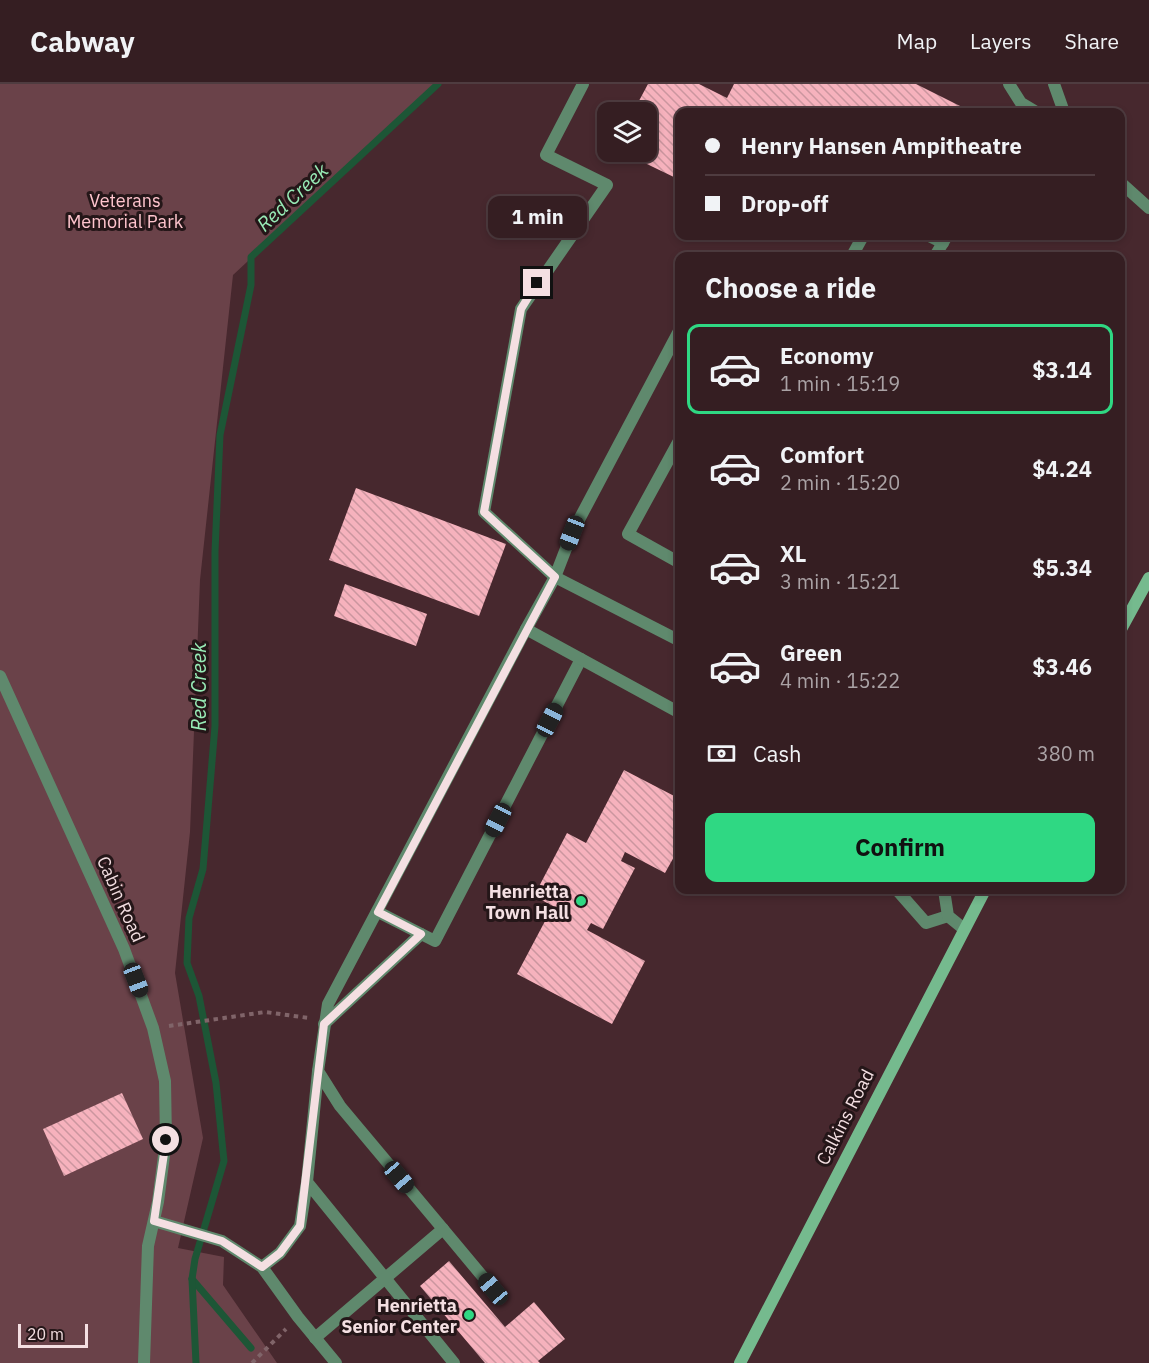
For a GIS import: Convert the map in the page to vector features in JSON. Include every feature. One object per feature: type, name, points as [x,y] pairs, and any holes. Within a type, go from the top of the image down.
[{"type":"main road","points":[[1125,623],[1149,578]]},
{"type":"main road","name":"Calkins Road","points":[[740,1363],[983,894]]},
{"type":"street","points":[[584,84],[546,155],[607,185],[521,309],[484,512],[555,577],[675,637]]},
{"type":"street","points":[[1009,84],[1019,108]]},
{"type":"street","points":[[1054,84],[1063,108]]},
{"type":"street","points":[[1125,186],[1149,208]]},
{"type":"street","points":[[262,1267],[280,1253],[300,1226],[307,1182],[318,1071],[319,1022],[555,577],[572,533],[675,338]]},
{"type":"street","points":[[675,448],[628,534],[675,560]]},
{"type":"street","points":[[526,630],[675,710]]},
{"type":"street","points":[[378,912],[435,941],[581,659]]},
{"type":"street","name":"Cabin Road","points":[[0,676],[124,949],[153,1028],[165,1081],[166,1140],[148,1246],[145,1281],[144,1363]]},
{"type":"street","points":[[901,894],[926,923],[948,916]]},
{"type":"street","points":[[945,894],[948,916],[964,929]]},
{"type":"street","points":[[319,1022],[421,934]]},
{"type":"street","points":[[318,1071],[340,1106],[493,1289]]},
{"type":"street","points":[[307,1182],[454,1363]]},
{"type":"street","points":[[154,1221],[217,1239],[262,1267],[298,1317],[336,1363]]},
{"type":"street","points":[[315,1338],[443,1230]]},
{"type":"path","points":[[193,1023],[265,1012],[287,1013],[319,1022]]},
{"type":"path","points":[[252,1363],[298,1317]]},
{"type":"green space","name":"Veterans Memorial Park","points":[[0,84],[438,84],[233,275],[200,580],[190,832],[175,973],[203,1138],[178,1248],[224,1257],[223,1285],[277,1363],[0,1363]]},
{"type":"building","points":[[648,84],[699,84],[727,98],[734,84],[916,84],[962,107],[675,108],[675,178],[643,162],[657,162],[657,102],[638,102]]},
{"type":"building","points":[[356,488],[506,544],[479,616],[329,560]]},
{"type":"building","points":[[345,584],[427,614],[416,646],[334,616]]},
{"type":"building","name":"Henrietta Town Hall","points":[[624,770],[675,796],[675,855],[665,873],[625,852],[621,861],[635,868],[603,929],[591,923],[587,930],[645,961],[612,1024],[517,974],[553,906],[534,896],[567,833],[586,843]]},
{"type":"building","points":[[122,1093],[143,1139],[64,1176],[43,1129]]},
{"type":"building","name":"Henrietta Senior Center","points":[[449,1261],[505,1327],[534,1302],[565,1339],[538,1361],[540,1363],[485,1363],[420,1286]]},
{"type":"waterway","name":"Red Creek","points":[[196,1363],[192,1279],[195,1259],[224,1161],[216,1083],[199,996],[187,963],[189,918],[203,869],[215,726],[215,552],[220,435],[251,285],[251,257],[438,84]]},
{"type":"waterway","points":[[192,1279],[251,1348]]},
{"type":"place","name":"Henrietta Town Hall","points":[[581,901]]},
{"type":"place","name":"Henrietta Senior Center","points":[[469,1315]]},
{"type":"route","points":[[166,1140],[154,1221],[222,1241],[262,1267],[280,1253],[300,1226],[324,1024],[421,934],[378,912],[555,577],[484,512],[521,309],[537,283]]}]
